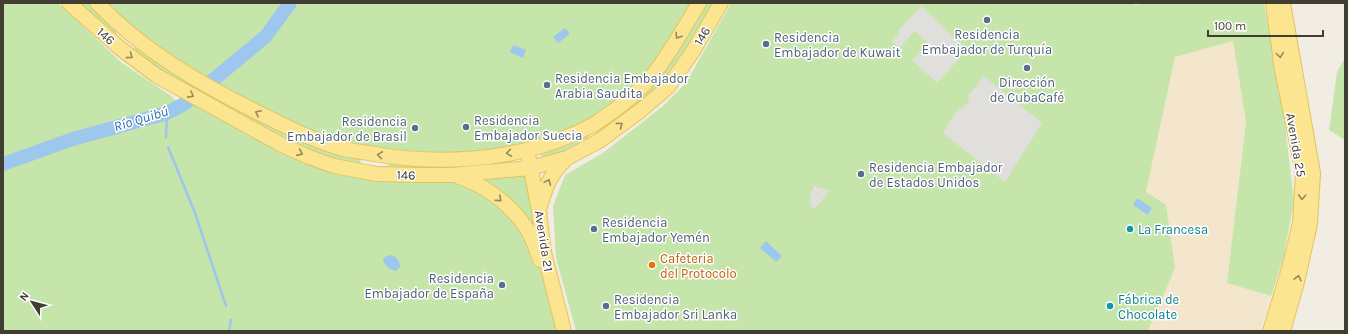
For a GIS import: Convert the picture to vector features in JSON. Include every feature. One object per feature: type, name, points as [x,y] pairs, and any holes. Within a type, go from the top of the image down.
[{"type":"main road","name":"146","points":[[69,3],[121,49],[157,76],[282,145],[334,166],[377,174],[420,176],[452,175],[530,168],[567,158],[599,141],[640,111],[668,87],[693,51],[721,3]]},
{"type":"main road","name":"146","points":[[97,3],[135,38],[166,61],[235,101],[304,135],[340,148],[380,155],[422,159],[464,159],[527,151],[558,141],[592,126],[628,99],[655,73],[699,3]]},
{"type":"main road","name":"Avenida 25","points":[[1270,331],[1289,269],[1300,223],[1303,173],[1282,70],[1273,3]]},
{"type":"main road","name":"Avenida 25","points":[[1282,3],[1313,173],[1310,224],[1297,282],[1283,331]]},
{"type":"main road","points":[[592,126],[599,141]]},
{"type":"main road","name":"Avenida 21","points":[[527,151],[539,211],[544,252],[564,331]]},
{"type":"main road","points":[[539,211],[549,180],[558,166],[567,158]]},
{"type":"main road","points":[[452,175],[479,185],[499,199],[526,227],[552,288]]},
{"type":"shaded area","points":[[921,6],[967,50],[937,83],[912,60],[928,43],[915,31],[899,48],[892,41],[900,33],[898,31]]},
{"type":"shaded area","points":[[1233,41],[1246,122],[1227,283],[1271,296],[1260,331],[1148,331],[1175,268],[1146,192],[1175,57]]},
{"type":"shaded area","points":[[984,76],[1042,123],[1005,182],[943,133],[958,109],[963,108],[969,101],[968,96]]},
{"type":"shaded area","points":[[815,185],[829,191],[815,209],[811,206],[810,193]]},
{"type":"green space","points":[[3,3],[58,3],[122,63],[171,96],[183,108],[196,98],[282,145],[377,174],[530,168],[564,331],[3,331]]},
{"type":"green space","points":[[77,3],[91,3],[118,32],[115,34],[110,34]]},
{"type":"green space","points":[[97,3],[699,3],[655,73],[592,125],[464,159],[340,148],[235,101]]},
{"type":"green space","points":[[706,3],[715,3],[668,78],[657,91],[602,131],[601,126]]},
{"type":"green space","points":[[731,3],[1133,3],[1135,5],[1149,3],[1264,3],[1284,116],[1294,201],[1283,260],[1271,296],[1227,283],[1246,122],[1233,41],[1175,57],[1146,192],[1166,205],[1175,268],[1148,331],[576,331],[556,258],[553,206],[565,175],[603,153],[663,106],[686,83]]},
{"type":"green space","points":[[136,46],[359,157],[361,161],[359,164],[332,160],[300,147],[159,71],[135,53],[133,49]]},
{"type":"green space","points":[[1345,58],[1345,140],[1329,130],[1337,72]]},
{"type":"green space","points":[[587,134],[589,139],[586,142],[546,159],[542,158],[541,155],[545,151]]},
{"type":"green space","points":[[507,159],[508,161],[506,164],[451,169],[390,168],[388,165],[391,162]]},
{"type":"water","points":[[565,28],[570,34],[558,43],[553,37]]},
{"type":"water","points":[[513,45],[526,50],[523,58],[510,52]]},
{"type":"water","points":[[1137,198],[1152,208],[1148,215],[1133,205]]},
{"type":"water","points":[[766,241],[782,256],[776,262],[760,248]]},
{"type":"water","points":[[392,255],[397,259],[400,267],[396,271],[387,267],[384,263],[383,258]]},
{"type":"waterway","name":"Río Quibú","points":[[3,164],[73,139],[167,113],[184,104],[266,36],[290,3]]},
{"type":"waterway","points":[[166,137],[167,113]]},
{"type":"waterway","points":[[168,147],[195,213],[226,306]]},
{"type":"waterway","points":[[229,331],[231,320]]},
{"type":"place","name":"Residencia Embajador de Turquía","points":[[987,20]]},
{"type":"place","name":"Residencia Embajador de Kuwait","points":[[766,44]]},
{"type":"place","name":"Dirección de CubaCafé","points":[[1027,68]]},
{"type":"place","name":"Residencia Embajador Arabia Saudita","points":[[547,85]]},
{"type":"place","name":"Residencia Embajador Suecia","points":[[466,127]]},
{"type":"place","name":"Residencia Embajador de Brasil","points":[[415,128]]},
{"type":"place","name":"Residencia Embajador de Estados Unidos","points":[[861,174]]},
{"type":"place","name":"Residencia Embajador Yemén","points":[[594,229]]},
{"type":"place","name":"La Francesa","points":[[1130,229]]},
{"type":"place","name":"Cafeteria del Protocolo","points":[[652,265]]},
{"type":"place","name":"Residencia Embajador de España","points":[[502,285]]},
{"type":"place","name":"Residencia Embajador Sri Lanka","points":[[606,306]]},
{"type":"place","name":"Fábrica de Chocolate","points":[[1110,306]]}]
